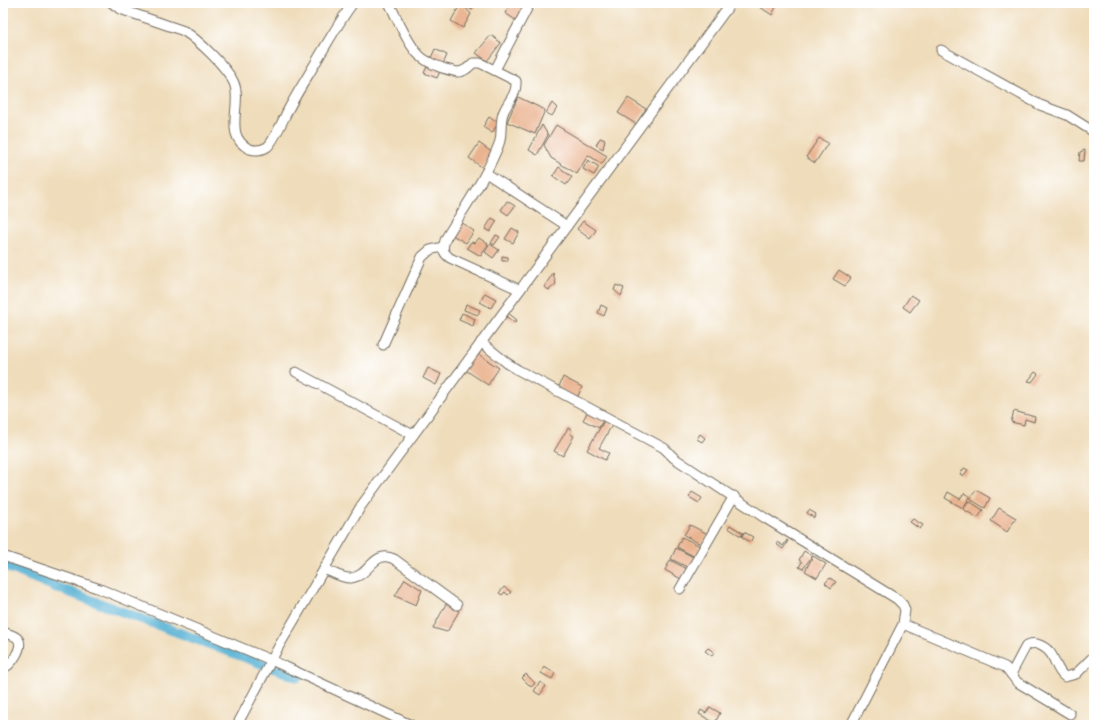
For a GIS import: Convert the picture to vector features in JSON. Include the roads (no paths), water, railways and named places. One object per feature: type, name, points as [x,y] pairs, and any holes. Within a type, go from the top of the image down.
[{"type":"street","points":[[112,3],[120,9],[184,31],[192,36],[224,68],[235,84],[235,127],[237,138],[240,143],[254,150],[262,150],[270,146],[288,110],[332,34],[353,3]]},
{"type":"street","points":[[388,3],[412,46],[420,56],[427,61],[434,65],[457,72],[467,69],[473,63],[480,63],[516,81],[517,87],[503,112],[499,143],[486,173],[442,247],[444,253],[450,258],[520,290]]},
{"type":"street","points":[[495,70],[530,3]]},
{"type":"street","points":[[237,725],[269,664],[361,506],[731,3]]},
{"type":"street","points":[[941,50],[1040,105],[1067,115],[1094,132]]},
{"type":"street","points":[[486,173],[567,226]]},
{"type":"street","points":[[383,345],[422,257],[430,250],[442,247]]},
{"type":"street","points":[[481,342],[518,370],[664,448],[674,458],[734,496],[765,518],[897,599],[903,605],[905,610],[903,624],[851,725]]},
{"type":"street","points":[[296,372],[413,435]]},
{"type":"street","points":[[680,590],[734,496]]},
{"type":"street","points":[[3,556],[100,589],[411,725]]},
{"type":"street","points":[[324,569],[350,578],[365,571],[381,557],[388,556],[458,605]]},
{"type":"street","points":[[903,624],[1005,667],[1017,682],[1070,714]]},
{"type":"street","points":[[3,632],[18,639],[19,646],[13,662],[6,668],[3,668]]},
{"type":"street","points":[[1011,674],[1026,646],[1029,644],[1034,643],[1043,646],[1048,650],[1065,677],[1076,674],[1094,656]]},
{"type":"waterway","points":[[3,565],[53,586],[298,677]]}]
